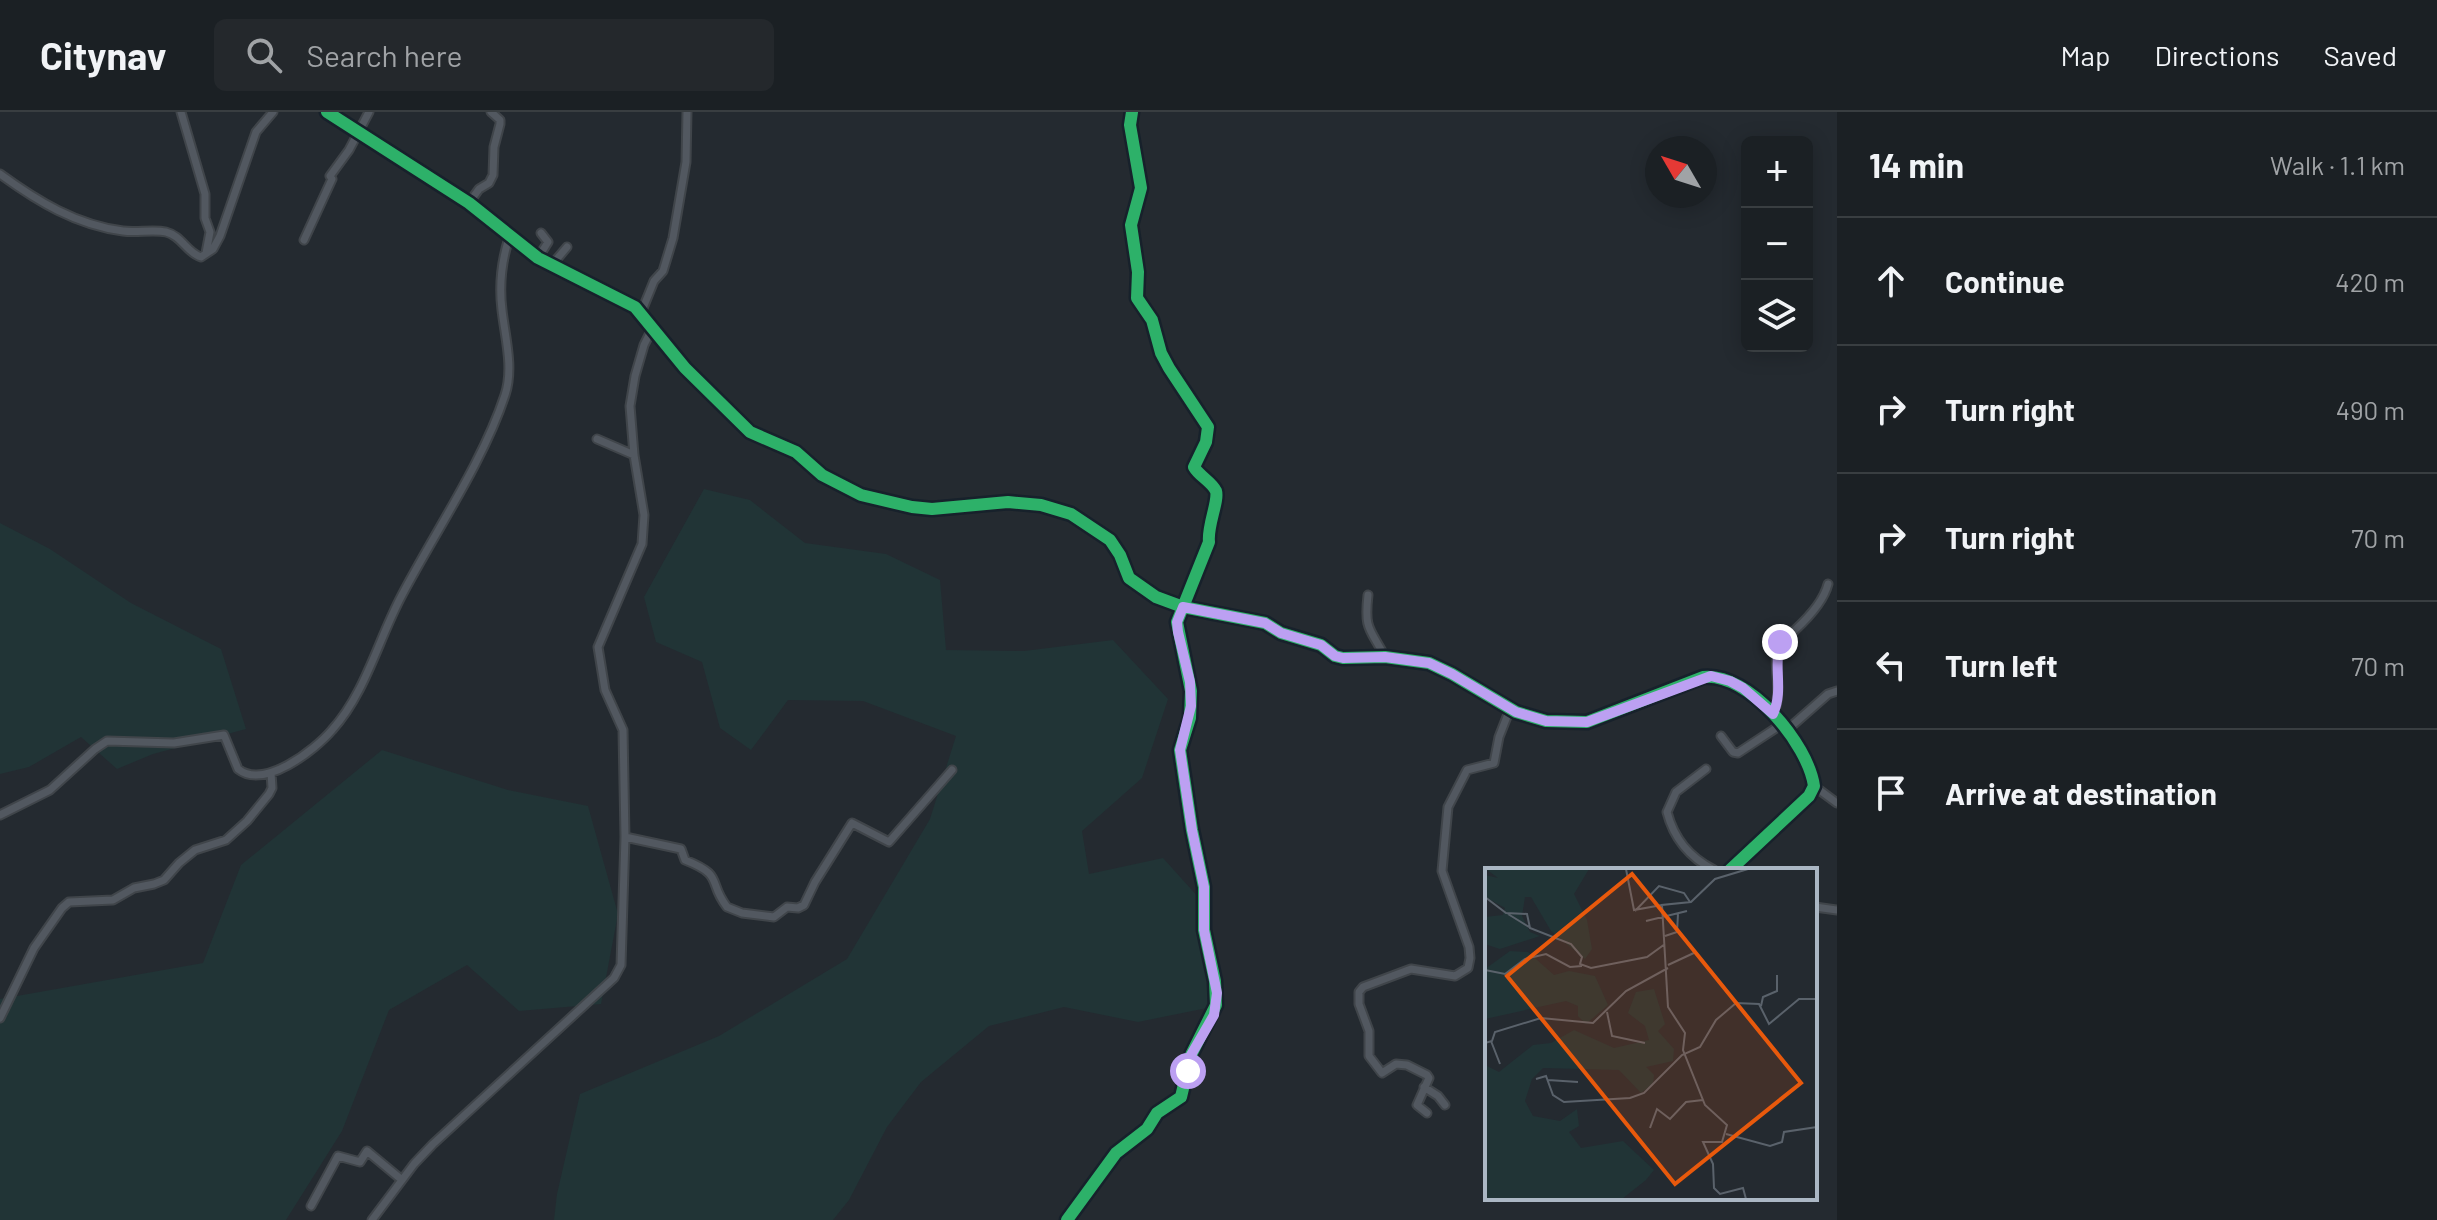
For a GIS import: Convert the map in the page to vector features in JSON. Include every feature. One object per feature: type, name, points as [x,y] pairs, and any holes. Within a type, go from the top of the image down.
[{"type":"street","points":[[181,112],[205,194],[205,218],[210,232],[205,255]]},
{"type":"street","points":[[0,174],[53,210],[74,219],[123,231],[167,232],[195,255],[205,255],[216,244],[226,224],[256,132],[273,112]]},
{"type":"street","points":[[327,112],[469,203],[509,238],[538,258],[635,307],[685,368],[750,432],[796,452],[837,485],[884,502],[912,507],[932,509],[1008,502],[1041,505],[1071,514],[1110,540],[1120,555],[1124,572],[1156,597],[1183,607],[1265,623],[1281,633],[1321,645],[1343,658],[1385,657],[1429,663],[1510,709],[1546,721],[1587,722],[1711,676],[1730,681],[1773,714],[1784,727],[1814,786],[1837,803]]},
{"type":"street","points":[[304,240],[332,179],[330,176],[369,112]]},
{"type":"street","points":[[469,203],[493,175],[494,147],[500,122],[491,112]]},
{"type":"street","points":[[641,313],[654,281],[663,271],[673,238],[686,162],[687,112]]},
{"type":"street","points":[[1067,1220],[1116,1153],[1147,1129],[1157,1113],[1181,1097],[1191,1055],[1208,1027],[1216,1005],[1215,981],[1204,930],[1204,887],[1180,750],[1191,706],[1190,682],[1177,622],[1209,542],[1208,530],[1217,496],[1214,487],[1199,476],[1194,467],[1206,442],[1208,427],[1169,368],[1161,353],[1152,320],[1137,298],[1138,272],[1131,225],[1141,188],[1130,125],[1132,112]]},
{"type":"street","points":[[538,258],[548,242],[541,233]]},
{"type":"street","points":[[0,815],[50,790],[107,741],[174,743],[224,735],[241,771],[249,775],[271,773],[283,768],[322,740],[347,710],[403,593],[474,466],[506,393],[508,368],[501,297],[504,252],[509,238]]},
{"type":"street","points":[[551,266],[567,247]]},
{"type":"street","points":[[372,1220],[433,1144],[619,971],[625,837],[623,730],[605,690],[598,647],[642,544],[644,515],[630,406],[638,366],[653,327]]},
{"type":"street","points":[[597,439],[634,455]]},
{"type":"street","points":[[1773,714],[1779,694],[1777,661],[1780,642],[1794,631],[1825,595],[1828,584]]},
{"type":"street","points":[[1368,595],[1368,630],[1385,657]]},
{"type":"street","points":[[1721,736],[1733,752],[1738,753],[1837,691]]},
{"type":"street","points":[[1427,1113],[1417,1105],[1429,1078],[1425,1074],[1407,1065],[1396,1064],[1382,1073],[1370,1059],[1369,1033],[1359,992],[1363,987],[1409,970],[1455,976],[1468,968],[1469,947],[1443,878],[1448,807],[1467,770],[1473,766],[1493,764],[1510,709]]},
{"type":"street","points":[[1706,769],[1676,792],[1667,812],[1675,834],[1685,848],[1710,868]]},
{"type":"street","points":[[625,837],[681,849],[685,860],[702,866],[714,878],[727,907],[742,913],[774,917],[787,907],[804,905],[852,823],[889,842],[952,770]]},
{"type":"street","points":[[0,1018],[34,948],[62,908],[69,902],[113,900],[134,888],[164,880],[195,850],[226,840],[269,794],[272,788],[271,773]]},
{"type":"street","points":[[1732,868],[1809,796],[1814,786]]},
{"type":"street","points":[[1817,907],[1837,910]]},
{"type":"street","points":[[1424,1087],[1441,1098],[1445,1105]]},
{"type":"street","points":[[311,1206],[338,1156],[360,1162],[367,1151],[402,1180]]},
{"type":"shaded area","points":[[704,489],[750,500],[805,543],[886,554],[940,580],[946,650],[1024,651],[1113,640],[1168,699],[1142,778],[1082,831],[1089,874],[1163,858],[1209,909],[1207,1008],[1138,1022],[1064,1007],[989,1026],[921,1082],[887,1127],[849,1200],[833,1220],[554,1220],[580,1094],[719,1036],[847,959],[930,819],[956,736],[863,701],[788,700],[751,750],[720,728],[702,662],[656,642],[644,597]]},
{"type":"shaded area","points":[[0,523],[50,549],[131,603],[221,649],[246,729],[153,754],[117,769],[81,737],[29,767],[0,774]]},
{"type":"shaded area","points":[[382,750],[508,790],[588,806],[618,914],[601,1004],[519,1011],[467,965],[389,1010],[342,1131],[286,1220],[0,1220],[0,999],[203,963],[241,865]]},
{"type":"cycle path","points":[[327,112],[469,203],[538,258],[635,307],[685,368],[750,432],[796,452],[822,475],[861,495],[932,509],[1008,502],[1041,505],[1071,514],[1110,540],[1129,578],[1156,597],[1183,607],[1265,623],[1281,633],[1321,645],[1343,658],[1385,657],[1429,663],[1516,712],[1546,721],[1587,722],[1703,677],[1721,679],[1739,686],[1757,698],[1788,732],[1801,751],[1814,786],[1809,796],[1732,868]]},
{"type":"cycle path","points":[[1067,1220],[1116,1153],[1147,1129],[1157,1113],[1181,1097],[1191,1055],[1216,1005],[1215,981],[1204,930],[1204,887],[1180,750],[1190,718],[1191,691],[1177,622],[1209,542],[1216,491],[1194,467],[1206,442],[1208,427],[1169,368],[1161,353],[1152,320],[1137,298],[1138,272],[1131,225],[1141,188],[1130,125],[1132,112]]},
{"type":"route","points":[[1188,1071],[1191,1055],[1214,1015],[1217,993],[1204,930],[1204,887],[1180,750],[1191,706],[1190,682],[1177,622],[1183,607],[1265,623],[1281,633],[1315,642],[1343,658],[1385,657],[1429,663],[1527,717],[1564,724],[1603,718],[1711,676],[1743,688],[1773,714],[1778,705],[1780,642]]}]
